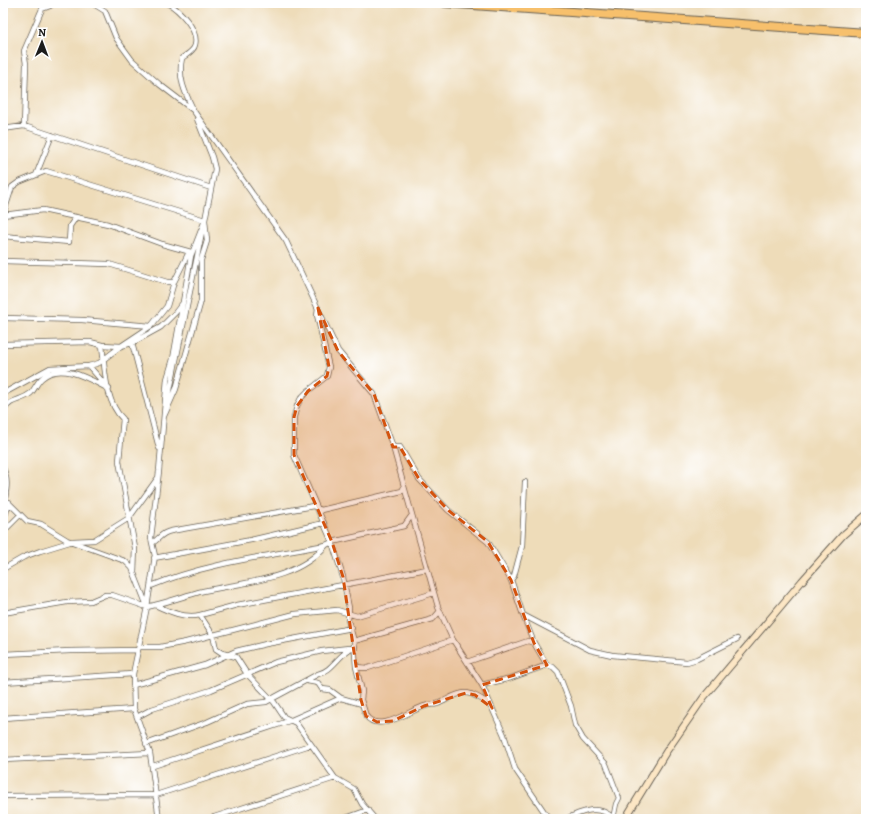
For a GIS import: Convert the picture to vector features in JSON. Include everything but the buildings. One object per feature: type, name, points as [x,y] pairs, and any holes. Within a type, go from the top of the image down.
[{"type":"highway","points":[[445,3],[866,33]]},
{"type":"street","points":[[24,126],[26,64],[24,51],[42,9],[50,6],[52,3]]},
{"type":"street","points":[[92,3],[104,11],[116,38],[132,60],[159,84],[193,110],[286,241],[338,351],[374,394],[393,447],[440,612],[453,640],[482,685],[512,755],[515,769],[549,819]]},
{"type":"street","points":[[165,413],[215,170],[212,157],[183,86],[180,72],[182,58],[193,50],[196,45],[195,38],[188,21],[181,12],[167,3]]},
{"type":"street","points":[[3,129],[24,126],[212,186]]},
{"type":"street","points":[[36,175],[52,135]]},
{"type":"street","points":[[76,217],[70,226],[69,242],[3,236],[3,215],[12,187],[18,182],[46,171],[205,220]]},
{"type":"street","points":[[3,215],[43,210],[108,224],[162,244],[190,252]]},
{"type":"street","points":[[3,392],[6,392],[50,368],[89,366],[99,363],[151,326],[167,306],[174,282],[205,220]]},
{"type":"street","points":[[162,421],[176,389],[201,301],[201,260],[206,241],[205,220]]},
{"type":"street","points":[[159,819],[153,766],[134,708],[133,674],[151,586],[154,558],[152,543],[152,516],[158,477],[162,421],[167,379],[173,359],[190,252]]},
{"type":"street","points":[[3,261],[109,264],[174,282]]},
{"type":"street","points":[[3,344],[90,342],[102,345],[121,346],[132,343],[160,327],[175,314],[183,302]]},
{"type":"street","points":[[318,308],[317,315],[329,367],[327,376],[301,398],[294,417],[294,455],[332,542],[345,586],[349,613],[348,620],[352,628],[355,644],[356,667],[362,691],[362,704],[368,719],[378,722],[393,721],[424,706],[435,705],[457,694],[466,693],[475,695],[492,708]]},
{"type":"street","points":[[3,318],[82,320],[151,326]]},
{"type":"street","points":[[132,343],[160,453]]},
{"type":"street","points":[[102,345],[109,389],[115,411],[123,419],[119,461],[135,548],[134,573]]},
{"type":"street","points":[[89,366],[109,389]]},
{"type":"street","points":[[3,411],[8,403],[30,393],[42,377],[60,371],[82,376],[109,389]]},
{"type":"street","points":[[393,447],[400,447],[419,479],[448,510],[488,542],[511,580],[534,643],[547,666]]},
{"type":"street","points":[[3,468],[6,474],[7,487],[5,498],[20,515],[27,521],[41,524],[60,537],[125,562],[132,568],[147,607]]},
{"type":"street","points":[[3,569],[31,554],[73,541],[94,540],[129,518],[158,477]]},
{"type":"street","points":[[511,580],[514,576],[522,546],[524,482]]},
{"type":"street","points":[[152,543],[157,540],[161,534],[171,531],[308,506],[318,509],[325,509],[392,494],[402,491],[404,486]]},
{"type":"street","points":[[3,517],[6,513],[8,502]]},
{"type":"street","points":[[3,532],[20,515]]},
{"type":"street","points":[[625,819],[666,752],[704,697],[802,581],[844,535],[866,515]]},
{"type":"street","points":[[151,586],[171,578],[207,569],[326,545],[332,542],[404,526],[412,516]]},
{"type":"street","points":[[154,558],[262,538],[324,523]]},
{"type":"street","points":[[3,613],[67,602],[92,600],[105,595],[112,595],[147,607],[293,570],[318,554],[326,545]]},
{"type":"street","points":[[155,605],[176,614],[196,616],[237,606],[428,569]]},
{"type":"street","points":[[3,654],[160,647],[295,614],[322,610],[337,610],[357,616],[434,593]]},
{"type":"street","points":[[146,744],[208,722],[247,704],[262,704],[318,674],[326,672],[339,656],[355,644],[433,619],[440,612]]},
{"type":"street","points":[[523,614],[590,650],[612,655],[687,662],[697,659],[737,639]]},
{"type":"street","points":[[200,615],[214,635],[216,649],[222,653],[236,657],[247,674],[269,700],[274,702],[284,717],[296,724],[335,778],[340,783],[348,784],[354,789],[362,804],[375,819]]},
{"type":"street","points":[[133,685],[205,665],[236,651],[352,628]]},
{"type":"street","points":[[356,667],[368,668],[453,640]]},
{"type":"street","points":[[467,662],[520,643],[534,643]]},
{"type":"street","points":[[137,717],[152,710],[211,690],[276,662],[322,651],[350,648]]},
{"type":"street","points":[[482,685],[511,678],[547,666],[553,667],[558,672],[571,706],[575,725],[583,739],[606,764],[619,798],[612,818],[604,810],[591,809],[565,819]]},
{"type":"street","points":[[3,682],[133,674]]},
{"type":"street","points":[[307,681],[318,684],[322,689],[330,690],[341,698],[362,704]]},
{"type":"street","points":[[153,766],[289,721],[341,698]]},
{"type":"street","points":[[3,718],[134,708]]},
{"type":"street","points":[[3,796],[156,795],[310,745]]},
{"type":"street","points":[[3,760],[150,753]]},
{"type":"street","points":[[208,819],[335,778]]},
{"type":"street","points":[[344,819],[368,810]]},
{"type":"highlighted area","points":[[318,308],[338,351],[374,394],[393,447],[400,447],[419,479],[448,510],[488,542],[511,580],[534,643],[547,665],[482,685],[492,708],[475,695],[466,693],[424,706],[393,721],[377,722],[366,716],[361,700],[343,577],[332,542],[294,455],[294,417],[297,406],[308,391],[327,376],[329,367]]}]
